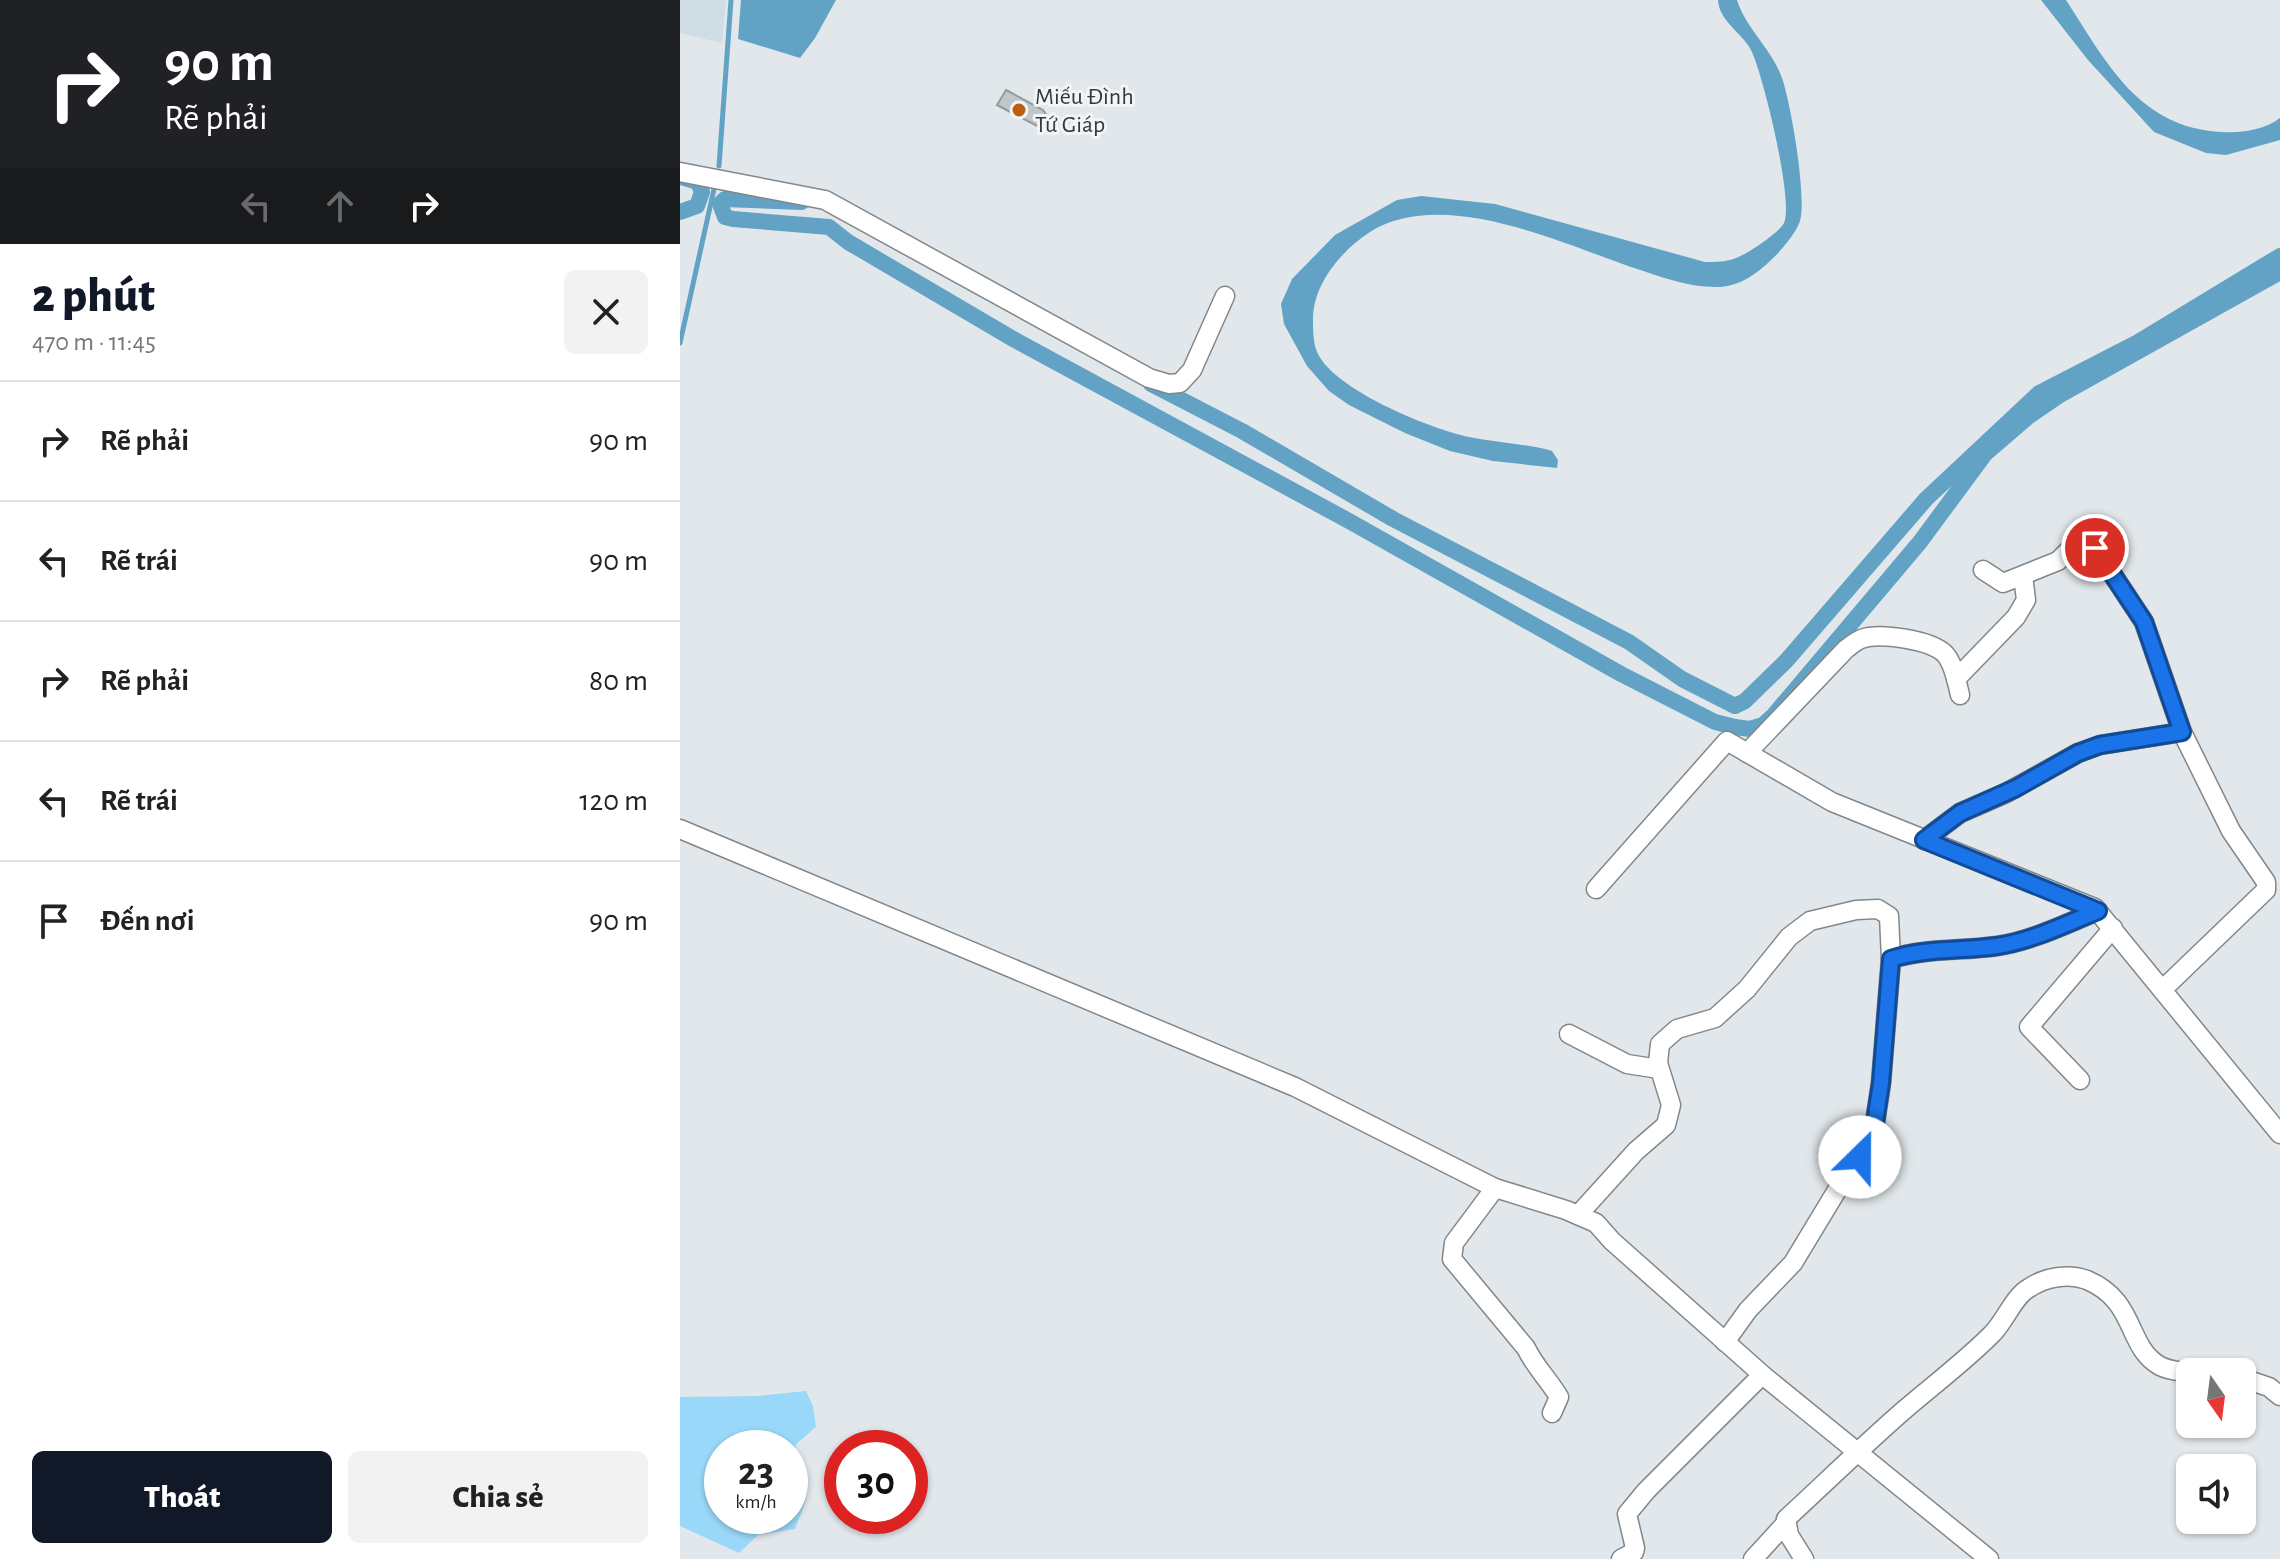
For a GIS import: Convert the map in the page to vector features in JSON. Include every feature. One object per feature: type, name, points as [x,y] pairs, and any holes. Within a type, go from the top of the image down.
[{"type":"street","points":[[680,172],[825,200],[1149,378],[1169,384],[1180,383],[1192,370],[1225,296]]},
{"type":"street","points":[[1983,570],[2003,583],[2058,561],[2071,548],[2088,543],[2095,548],[2144,622],[2182,732],[2231,831],[2266,882],[2266,890],[2163,989]]},
{"type":"street","points":[[1747,753],[1846,649],[1861,639],[1899,637],[1944,653],[1958,687],[2016,617],[2026,600],[2023,576]]},
{"type":"street","points":[[1924,840],[1960,813],[2016,788],[2078,753],[2100,745],[2182,732]]},
{"type":"street","points":[[1596,889],[1727,741],[1832,802],[2098,911],[2280,1134]]},
{"type":"street","points":[[680,829],[1295,1087],[1495,1188],[1596,1223],[1612,1241],[1762,1375],[1989,1559]]},
{"type":"street","points":[[1578,1215],[1636,1151],[1666,1125],[1671,1105],[1659,1069],[1660,1044],[1677,1029],[1715,1018],[1747,989],[1789,937],[1810,921],[1856,910],[1878,909],[1889,916],[1891,959],[1874,1129],[1793,1263],[1748,1310],[1725,1342]]},
{"type":"street","points":[[1891,959],[1910,953],[2000,945],[2031,938],[2098,911]]},
{"type":"street","points":[[2080,1080],[2029,1027],[2113,928]]},
{"type":"street","points":[[1569,1034],[1627,1064],[1659,1069]]},
{"type":"street","points":[[1495,1188],[1454,1243],[1452,1259],[1526,1348],[1532,1362],[1551,1384],[1559,1397],[1552,1413]]},
{"type":"street","points":[[1753,1559],[1786,1523],[1786,1519],[1856,1452],[1992,1334],[2024,1290],[2054,1277],[2084,1279],[2108,1290],[2121,1306],[2142,1348],[2157,1364],[2176,1371]]},
{"type":"street","points":[[1621,1559],[1634,1552],[1635,1548],[1627,1514],[1762,1375]]},
{"type":"street","points":[[2256,1383],[2269,1387],[2280,1396]]},
{"type":"street","points":[[1786,1523],[1789,1535],[1804,1559]]},
{"type":"shaded area","points":[[680,0],[726,0],[722,43],[680,33]]},
{"type":"shaded area","points":[[741,0],[836,0],[800,58],[738,39]]},
{"type":"shaded area","points":[[1718,0],[1737,0],[1746,20],[1778,68],[1790,108],[1802,209],[1795,231],[1775,256],[1740,282],[1708,287],[1663,278],[1500,223],[1431,215],[1399,220],[1360,239],[1340,258],[1324,281],[1314,306],[1313,334],[1324,364],[1360,392],[1407,416],[1452,433],[1552,451],[1558,460],[1557,468],[1493,461],[1450,451],[1405,433],[1349,405],[1329,391],[1307,366],[1284,324],[1281,304],[1292,279],[1335,235],[1397,200],[1421,196],[1495,204],[1705,262],[1736,258],[1781,227],[1786,210],[1785,190],[1763,84],[1751,50],[1722,14]]},
{"type":"shaded area","points":[[2041,0],[2066,0],[2096,47],[2128,88],[2168,119],[2193,128],[2230,132],[2260,128],[2280,118],[2280,140],[2226,155],[2206,153],[2154,132],[2088,60]]},
{"type":"shaded area","points":[[806,1391],[813,1406],[816,1427],[808,1434],[808,1430],[704,1430],[704,1534],[764,1534],[758,1535],[739,1553],[680,1526],[680,1397],[758,1396]]},
{"type":"building","points":[[1006,90],[1043,110],[1046,114],[1039,127],[997,105]]},
{"type":"waterway","points":[[719,166],[731,0]]},
{"type":"waterway","points":[[680,212],[697,206],[702,192],[698,182],[681,177]]},
{"type":"waterway","points":[[680,343],[714,189]]},
{"type":"waterway","points":[[802,202],[725,199],[720,204],[725,217],[733,219],[829,227],[848,242],[1015,340],[1349,521],[1621,674],[1715,722],[1750,729],[1763,725],[1773,716],[1920,542],[1985,454],[2028,417],[2060,395],[2280,272]]},
{"type":"waterway","points":[[1151,384],[1242,431],[1393,519],[1629,642],[1682,679],[1735,706],[1745,701],[1787,660],[1926,499],[2039,393],[2138,342],[2280,256]]},
{"type":"place","name":"Miếu Đình Tứ Giáp","points":[[1019,110]]},
{"type":"route","points":[[1860,1157],[1874,1129],[1891,959],[1910,953],[2000,945],[2031,938],[2098,911],[1924,840],[1951,818],[2016,788],[2089,748],[2182,732],[2144,622],[2095,548]]}]
